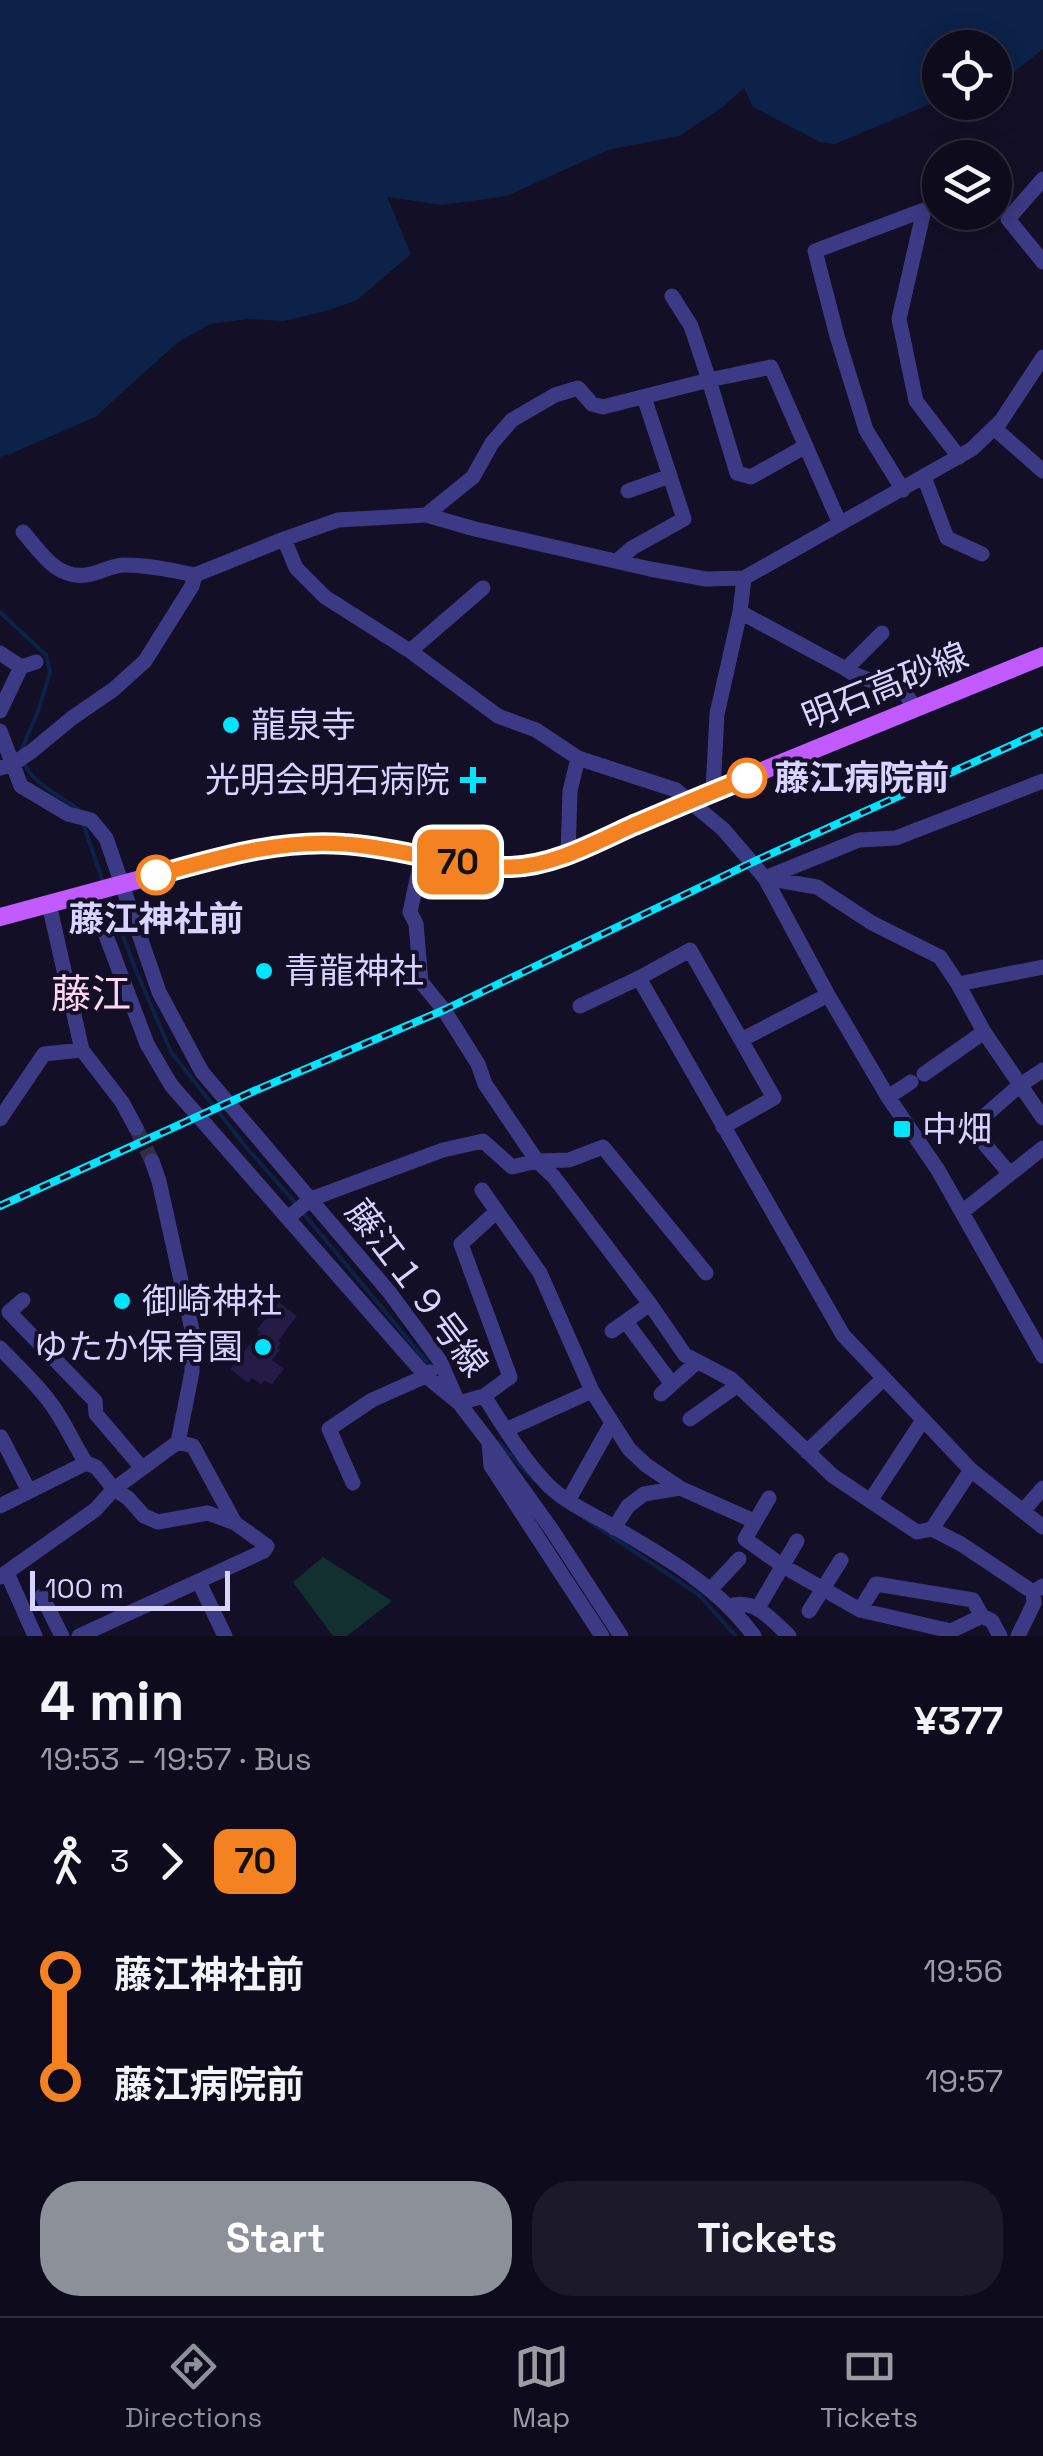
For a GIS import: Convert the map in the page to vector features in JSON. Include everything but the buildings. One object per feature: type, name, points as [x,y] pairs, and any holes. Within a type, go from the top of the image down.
[{"type":"main road","name":"明石高砂線","points":[[0,917],[280,845],[345,844],[514,868],[568,855],[690,800],[1043,656]]},
{"type":"street","points":[[1043,179],[1008,219],[1043,260]]},
{"type":"street","points":[[903,490],[866,430],[815,251],[924,210],[899,320],[916,401],[959,457]]},
{"type":"street","points":[[672,296],[691,326],[737,473],[751,477],[806,446]]},
{"type":"street","points":[[24,532],[50,564],[66,574],[84,576],[121,565],[196,576],[338,520],[426,514],[617,561],[706,578],[744,578],[972,449],[1001,421],[1043,357]]},
{"type":"street","points":[[426,514],[473,477],[512,420],[555,395],[578,388],[592,404],[603,407],[771,367],[840,524]]},
{"type":"street","points":[[617,561],[632,548],[684,519],[644,398]]},
{"type":"street","points":[[994,428],[1043,471]]},
{"type":"street","points":[[628,491],[670,476]]},
{"type":"street","points":[[924,477],[947,538],[982,554]]},
{"type":"street","points":[[284,539],[296,568],[325,597],[410,651],[498,716],[536,730],[578,758],[676,790],[723,829],[765,878],[828,995],[888,1097],[938,1170],[1043,1356]]},
{"type":"street","points":[[6,766],[32,751],[145,662],[196,576]]},
{"type":"street","points":[[714,792],[717,714],[744,578]]},
{"type":"street","points":[[410,651],[482,588]]},
{"type":"street","points":[[740,612],[858,678],[904,694],[916,709]]},
{"type":"street","points":[[846,670],[882,632]]},
{"type":"street","points":[[0,653],[29,664],[0,710]]},
{"type":"street","points":[[0,731],[6,766],[21,786],[68,814],[91,820],[106,838],[106,888],[147,1044],[171,1085],[426,1376],[458,1404],[552,1530],[621,1636]]},
{"type":"street","points":[[568,855],[570,791],[578,758]]},
{"type":"street","points":[[765,878],[859,840],[896,838],[1043,781]]},
{"type":"street","points":[[421,982],[416,924],[410,912],[422,856]]},
{"type":"street","points":[[765,878],[816,888],[872,923],[940,957],[984,1032],[1043,1118]]},
{"type":"street","name":"藤江１９号線","points":[[106,888],[202,1072],[390,1293],[440,1361],[458,1404],[484,1396],[548,1486],[666,1558],[710,1590],[730,1606],[754,1636]]},
{"type":"street","points":[[49,904],[82,1050],[122,1102],[136,1128]]},
{"type":"street","points":[[580,1006],[690,950],[774,1098],[723,1127]]},
{"type":"street","points":[[958,984],[1043,967]]},
{"type":"street","points":[[400,968],[421,982],[444,1010],[478,1064],[484,1084],[537,1160],[554,1177],[685,1355],[731,1379],[834,1476],[917,1532],[932,1530],[1038,1589],[1018,1636]]},
{"type":"street","points":[[639,978],[843,1335],[970,1470],[1043,1527]]},
{"type":"street","points":[[741,1040],[828,995]]},
{"type":"street","points":[[888,1097],[984,1032]]},
{"type":"street","points":[[0,1119],[44,1054],[82,1050]]},
{"type":"street","points":[[1010,1174],[971,1128],[1043,1070]]},
{"type":"street","points":[[289,1217],[311,1199],[443,1150],[482,1141],[512,1166],[537,1160],[569,1160],[603,1146],[706,1273]]},
{"type":"street","points":[[962,1212],[1043,1148]]},
{"type":"street","points":[[35,1636],[4,1575],[95,1510],[114,1489],[178,1442],[192,1372],[192,1330],[152,1161]]},
{"type":"street","points":[[482,1190],[540,1273],[592,1390],[629,1450],[680,1488],[754,1522]]},
{"type":"street","points":[[484,1396],[510,1377],[461,1244],[497,1211]]},
{"type":"street","points":[[23,1300],[9,1312],[94,1401],[96,1414],[142,1468]]},
{"type":"street","points":[[650,1304],[619,1326],[666,1389],[698,1362]]},
{"type":"street","points":[[0,1348],[48,1398],[86,1463],[96,1466],[144,1516],[158,1522],[208,1513],[236,1523],[267,1546],[264,1551],[79,1636]]},
{"type":"street","points":[[353,1482],[329,1429],[372,1400],[426,1376],[440,1361]]},
{"type":"street","points":[[807,1452],[884,1378]]},
{"type":"street","points":[[690,1420],[738,1386]]},
{"type":"street","points":[[506,1430],[592,1390]]},
{"type":"street","points":[[870,1500],[924,1420]]},
{"type":"street","points":[[568,1500],[613,1424]]},
{"type":"street","points":[[0,1437],[29,1491]]},
{"type":"street","points":[[178,1442],[193,1446],[236,1523]]},
{"type":"street","points":[[489,1442],[491,1466],[602,1636]]},
{"type":"street","points":[[0,1506],[86,1463]]},
{"type":"street","points":[[932,1530],[970,1470]]},
{"type":"street","points":[[614,1528],[628,1506],[644,1494],[680,1488]]},
{"type":"street","points":[[1023,1511],[1043,1488]]},
{"type":"street","points":[[768,1498],[745,1539],[783,1566],[860,1610],[951,1630],[982,1616]]},
{"type":"street","points":[[758,1608],[797,1541]]},
{"type":"street","points":[[710,1590],[738,1558]]},
{"type":"street","points":[[809,1611],[841,1560]]},
{"type":"street","points":[[199,1582],[225,1636]]},
{"type":"street","points":[[860,1610],[876,1584],[973,1600],[1000,1636]]},
{"type":"street","points":[[42,1596],[62,1636]]},
{"type":"street","points":[[730,1606],[742,1602],[758,1608],[789,1636]]},
{"type":"green space","points":[[323,1557],[392,1601],[347,1636],[333,1636],[293,1582]]},
{"type":"water","points":[[0,0],[1043,0],[1043,49],[1012,74],[1012,30],[922,30],[922,108],[835,144],[820,142],[753,107],[744,88],[679,136],[608,150],[507,196],[442,205],[387,197],[411,254],[357,300],[284,321],[249,319],[210,324],[177,343],[95,417],[0,457]]},
{"type":"waterway","points":[[0,612],[46,655],[50,672],[21,751]]},
{"type":"waterway","points":[[23,760],[39,782],[78,809]]},
{"type":"waterway","points":[[83,823],[104,885]]},
{"type":"waterway","points":[[107,894],[171,1052],[298,1206]]},
{"type":"waterway","points":[[304,1214],[432,1368]]},
{"type":"waterway","points":[[498,1442],[533,1479]]},
{"type":"waterway","points":[[584,1518],[699,1595],[736,1636]]},
{"type":"tunnel","points":[[136,1128],[152,1161]]},
{"type":"railway","points":[[0,1206],[444,1010],[753,862],[1043,731]]},
{"type":"bus line","name":"70","points":[[156,875],[280,845],[345,844],[514,868],[568,855],[747,778]]},
{"type":"place","name":"龍泉寺","points":[[231,725]]},
{"type":"place","name":"藤江病院前","points":[[747,778]]},
{"type":"place","name":"光明会明石病院","points":[[473,780]]},
{"type":"place","name":"藤江神社前","points":[[156,875]]},
{"type":"place","name":"青龍神社","points":[[264,971]]},
{"type":"place","name":"中畑","points":[[902,1129]]},
{"type":"place","name":"御崎神社","points":[[122,1301]]},
{"type":"place","name":"ゆたか保育園","points":[[263,1347]]},
{"type":"district","name":"藤江","points":[[91,994]]}]
